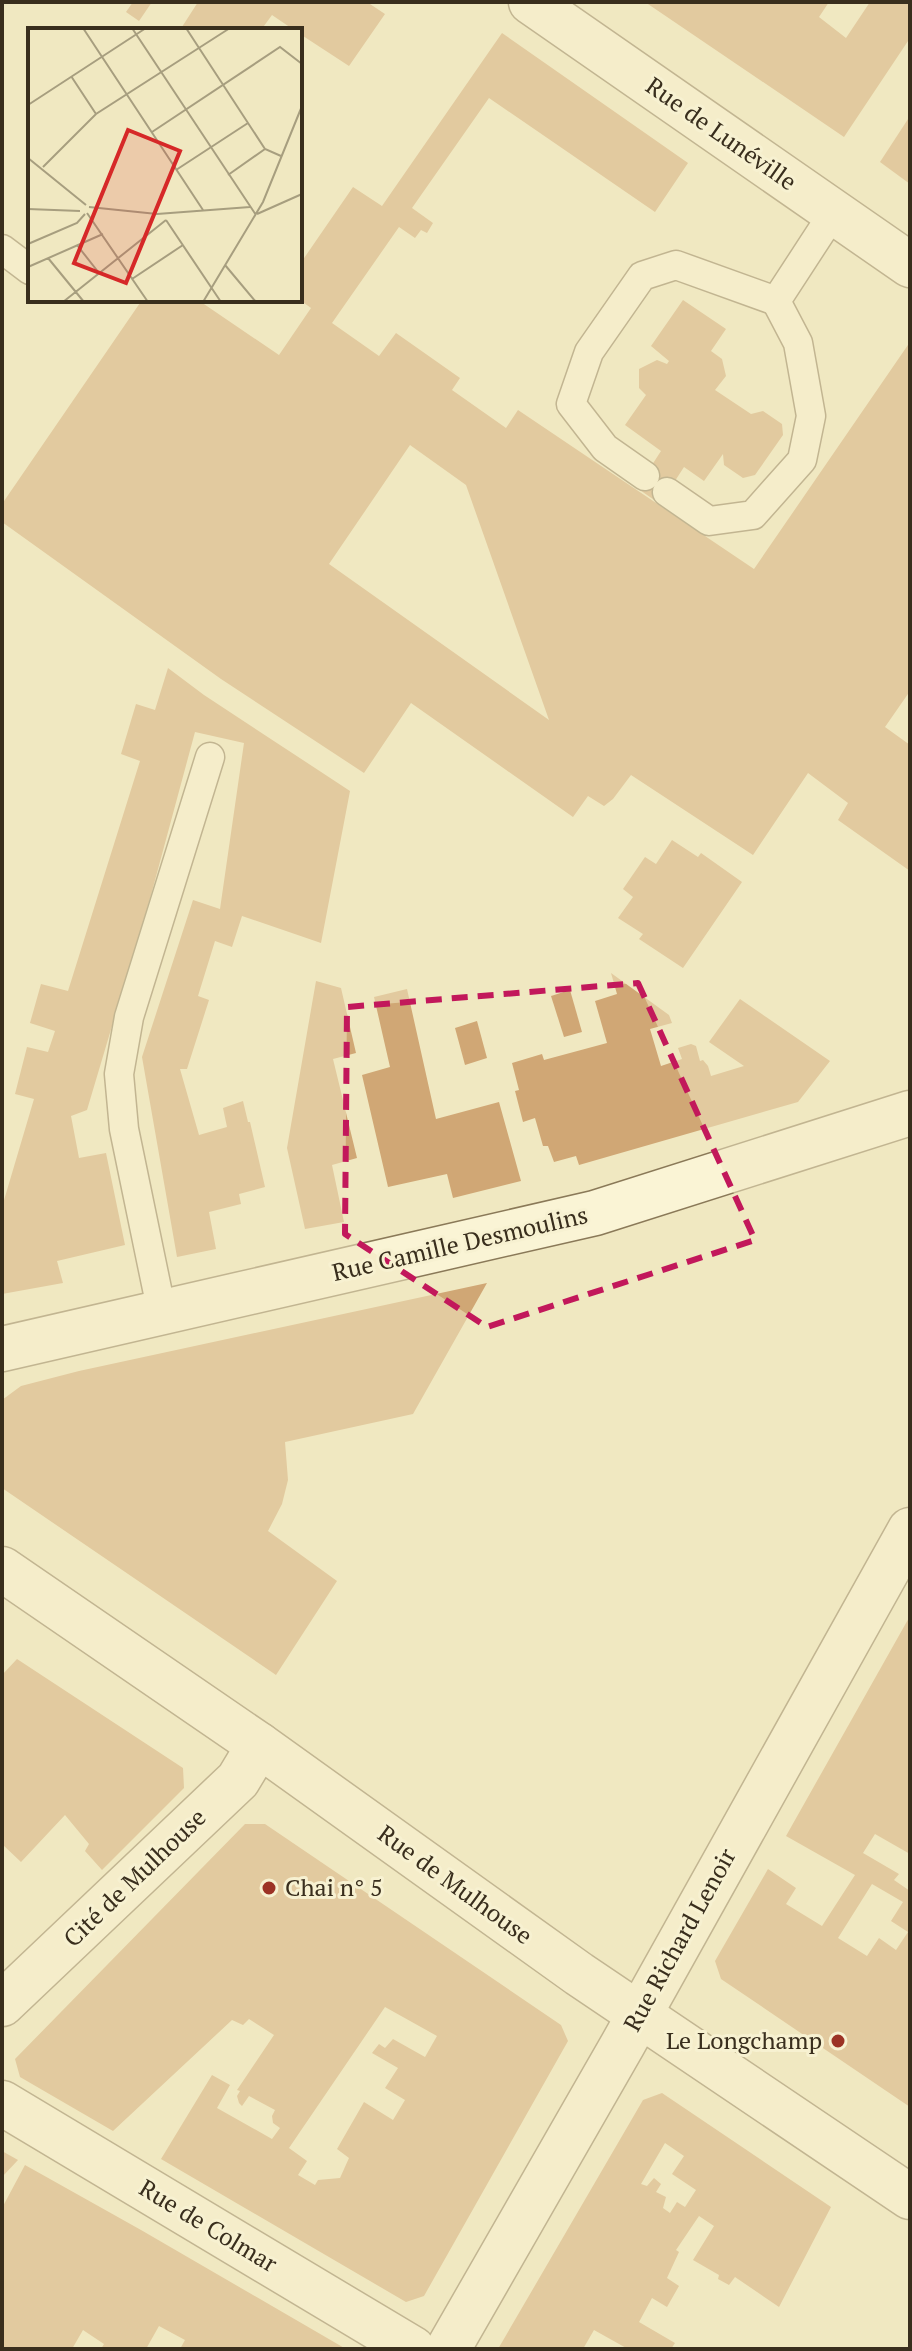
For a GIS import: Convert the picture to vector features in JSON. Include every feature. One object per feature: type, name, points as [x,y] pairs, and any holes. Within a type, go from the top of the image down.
[{"type":"street","name":"Rue de Lunéville","points":[[531,2],[910,265]]},
{"type":"street","name":"Rue Camille Desmoulins","points":[[2,1349],[595,1213],[910,1113]]},
{"type":"street","name":"Rue Richard Lenoir","points":[[448,2349],[910,1530]]},
{"type":"street","name":"Rue de Mulhouse","points":[[2,1569],[259,1745],[638,2014],[910,2197]]},
{"type":"street","name":"Cité de Mulhouse","points":[[2,2004],[238,1780],[259,1745]]},
{"type":"street","name":"Rue de Colmar","points":[[2,2103],[413,2349]]},
{"type":"lane","points":[[776,301],[834,212]]},
{"type":"lane","points":[[2,249],[28,268]]},
{"type":"lane","points":[[676,265],[776,301],[798,343],[811,416],[802,460],[753,515],[709,521],[605,448],[571,404],[589,352],[642,276],[676,265]]},
{"type":"lane","points":[[162,1313],[124,1129],[119,1074],[129,1017],[210,757]]},
{"type":"highlighted area","points":[[638,983],[755,1240],[487,1327],[345,1234],[347,1007]]},
{"type":"building","points":[[133,2],[152,2],[139,21],[126,12]]},
{"type":"building","points":[[198,2],[367,2],[385,14],[349,66],[302,35],[302,28],[291,28],[272,15],[262,28],[181,28]]},
{"type":"building","points":[[645,2],[829,2],[819,17],[846,38],[870,2],[910,2],[910,38],[844,137]]},
{"type":"building","points":[[502,33],[688,163],[655,212],[489,98],[412,208],[433,223],[427,233],[421,230],[415,238],[399,227],[332,323],[379,356],[396,333],[460,378],[452,390],[506,428],[518,410],[754,569],[910,342],[910,691],[885,727],[910,745],[910,871],[838,820],[848,803],[808,773],[753,855],[631,775],[604,806],[588,796],[573,817],[411,703],[364,773],[221,679],[2,522],[2,504],[141,302],[201,302],[279,355],[311,308],[302,301],[302,261],[353,187],[382,206]],"holes":[[[410,445],[466,485],[549,720],[329,564]]]},
{"type":"building","points":[[910,116],[910,184],[880,162]]},
{"type":"building","points":[[683,300],[726,329],[711,351],[722,359],[726,376],[715,390],[751,414],[763,411],[782,424],[783,435],[755,475],[743,478],[724,465],[723,454],[704,481],[684,467],[660,504],[637,488],[661,451],[625,425],[646,395],[639,388],[639,369],[657,360],[667,364],[669,361],[651,346]]},
{"type":"building","points":[[168,668],[350,791],[321,943],[242,916],[232,947],[215,941],[198,996],[209,1000],[187,1069],[180,1069],[199,1135],[227,1127],[223,1108],[243,1101],[265,1187],[239,1194],[241,1204],[209,1212],[216,1249],[177,1257],[142,1057],[193,900],[220,909],[244,743],[195,732],[151,895],[87,1110],[71,1116],[79,1158],[106,1153],[125,1245],[57,1261],[63,1283],[2,1294],[2,1207],[34,1099],[15,1094],[27,1047],[48,1052],[55,1031],[30,1023],[41,984],[68,991],[140,761],[121,754],[136,704],[155,710]]},
{"type":"building","points":[[672,840],[698,857],[701,853],[742,882],[683,968],[639,939],[643,934],[618,918],[633,897],[623,889],[645,857],[656,864]]},
{"type":"building","points":[[611,973],[669,1015],[672,1023],[650,1029],[661,1066],[682,1059],[678,1048],[691,1044],[696,1046],[700,1061],[703,1060],[708,1066],[711,1076],[744,1066],[709,1042],[740,999],[830,1061],[798,1102],[579,1165],[576,1156],[554,1162],[548,1146],[543,1146],[535,1118],[523,1122],[512,1063],[542,1054],[544,1060],[607,1043],[595,1001],[617,994]]},
{"type":"building","points":[[316,981],[341,988],[356,1053],[333,1059],[357,1158],[332,1165],[344,1222],[305,1229],[287,1148]]},
{"type":"building","points":[[407,989],[436,1119],[499,1102],[521,1181],[453,1198],[447,1174],[388,1187],[362,1075],[390,1067],[374,997]]},
{"type":"building","points":[[570,990],[582,1032],[564,1037],[551,996]]},
{"type":"building","points":[[477,1021],[487,1058],[465,1065],[455,1028]]},
{"type":"building","points":[[487,1283],[413,1414],[285,1442],[288,1480],[282,1504],[268,1531],[337,1581],[276,1675],[2,1488],[2,1400],[21,1386]]},
{"type":"building","points":[[910,1616],[910,1854],[875,1834],[863,1853],[899,1874],[894,1880],[910,1891],[910,2107],[721,1979],[715,1961],[768,1869],[796,1888],[786,1904],[822,1926],[855,1875],[786,1836]],"holes":[[[872,1884],[903,1902],[891,1921],[908,1932],[896,1950],[879,1938],[867,1956],[838,1938]]]},
{"type":"building","points":[[17,1659],[183,1768],[184,1788],[102,1870],[85,1851],[89,1844],[65,1815],[21,1862],[2,1844],[2,1675]]},
{"type":"building","points":[[245,1824],[265,1824],[561,2025],[568,2041],[424,2296],[406,2302],[161,2159],[212,2075],[230,2085],[217,2108],[272,2139],[280,2128],[273,2123],[275,2110],[249,2096],[242,2106],[237,2096],[240,2091],[237,2090],[274,2035],[249,2019],[243,2025],[232,2020],[113,2131],[20,2077],[15,2059]],"holes":[[[385,2007],[437,2036],[425,2057],[393,2039],[385,2048],[379,2044],[372,2053],[398,2068],[385,2088],[405,2100],[393,2120],[364,2102],[337,2149],[349,2158],[340,2178],[318,2180],[315,2185],[298,2175],[307,2161],[289,2148]]]},
{"type":"building","points":[[662,2093],[831,2207],[779,2307],[735,2277],[729,2285],[718,2279],[719,2275],[693,2260],[714,2226],[699,2216],[676,2250],[679,2252],[667,2278],[679,2286],[667,2307],[652,2298],[639,2322],[675,2343],[671,2349],[628,2349],[594,2330],[583,2349],[498,2349],[643,2100]],"holes":[[[665,2143],[684,2156],[672,2174],[696,2190],[685,2207],[677,2202],[670,2213],[663,2208],[666,2197],[656,2192],[661,2184],[654,2178],[647,2186],[641,2184]]]},
{"type":"building","points":[[2,2151],[18,2160],[2,2177]]},
{"type":"building","points":[[25,2165],[346,2349],[180,2349],[185,2340],[159,2326],[146,2349],[101,2349],[104,2344],[83,2330],[72,2349],[2,2349],[2,2208]]},
{"type":"place","name":"Chai n° 5","points":[[269,1888]]},
{"type":"place","name":"Le Longchamp","points":[[838,2041]]}]
